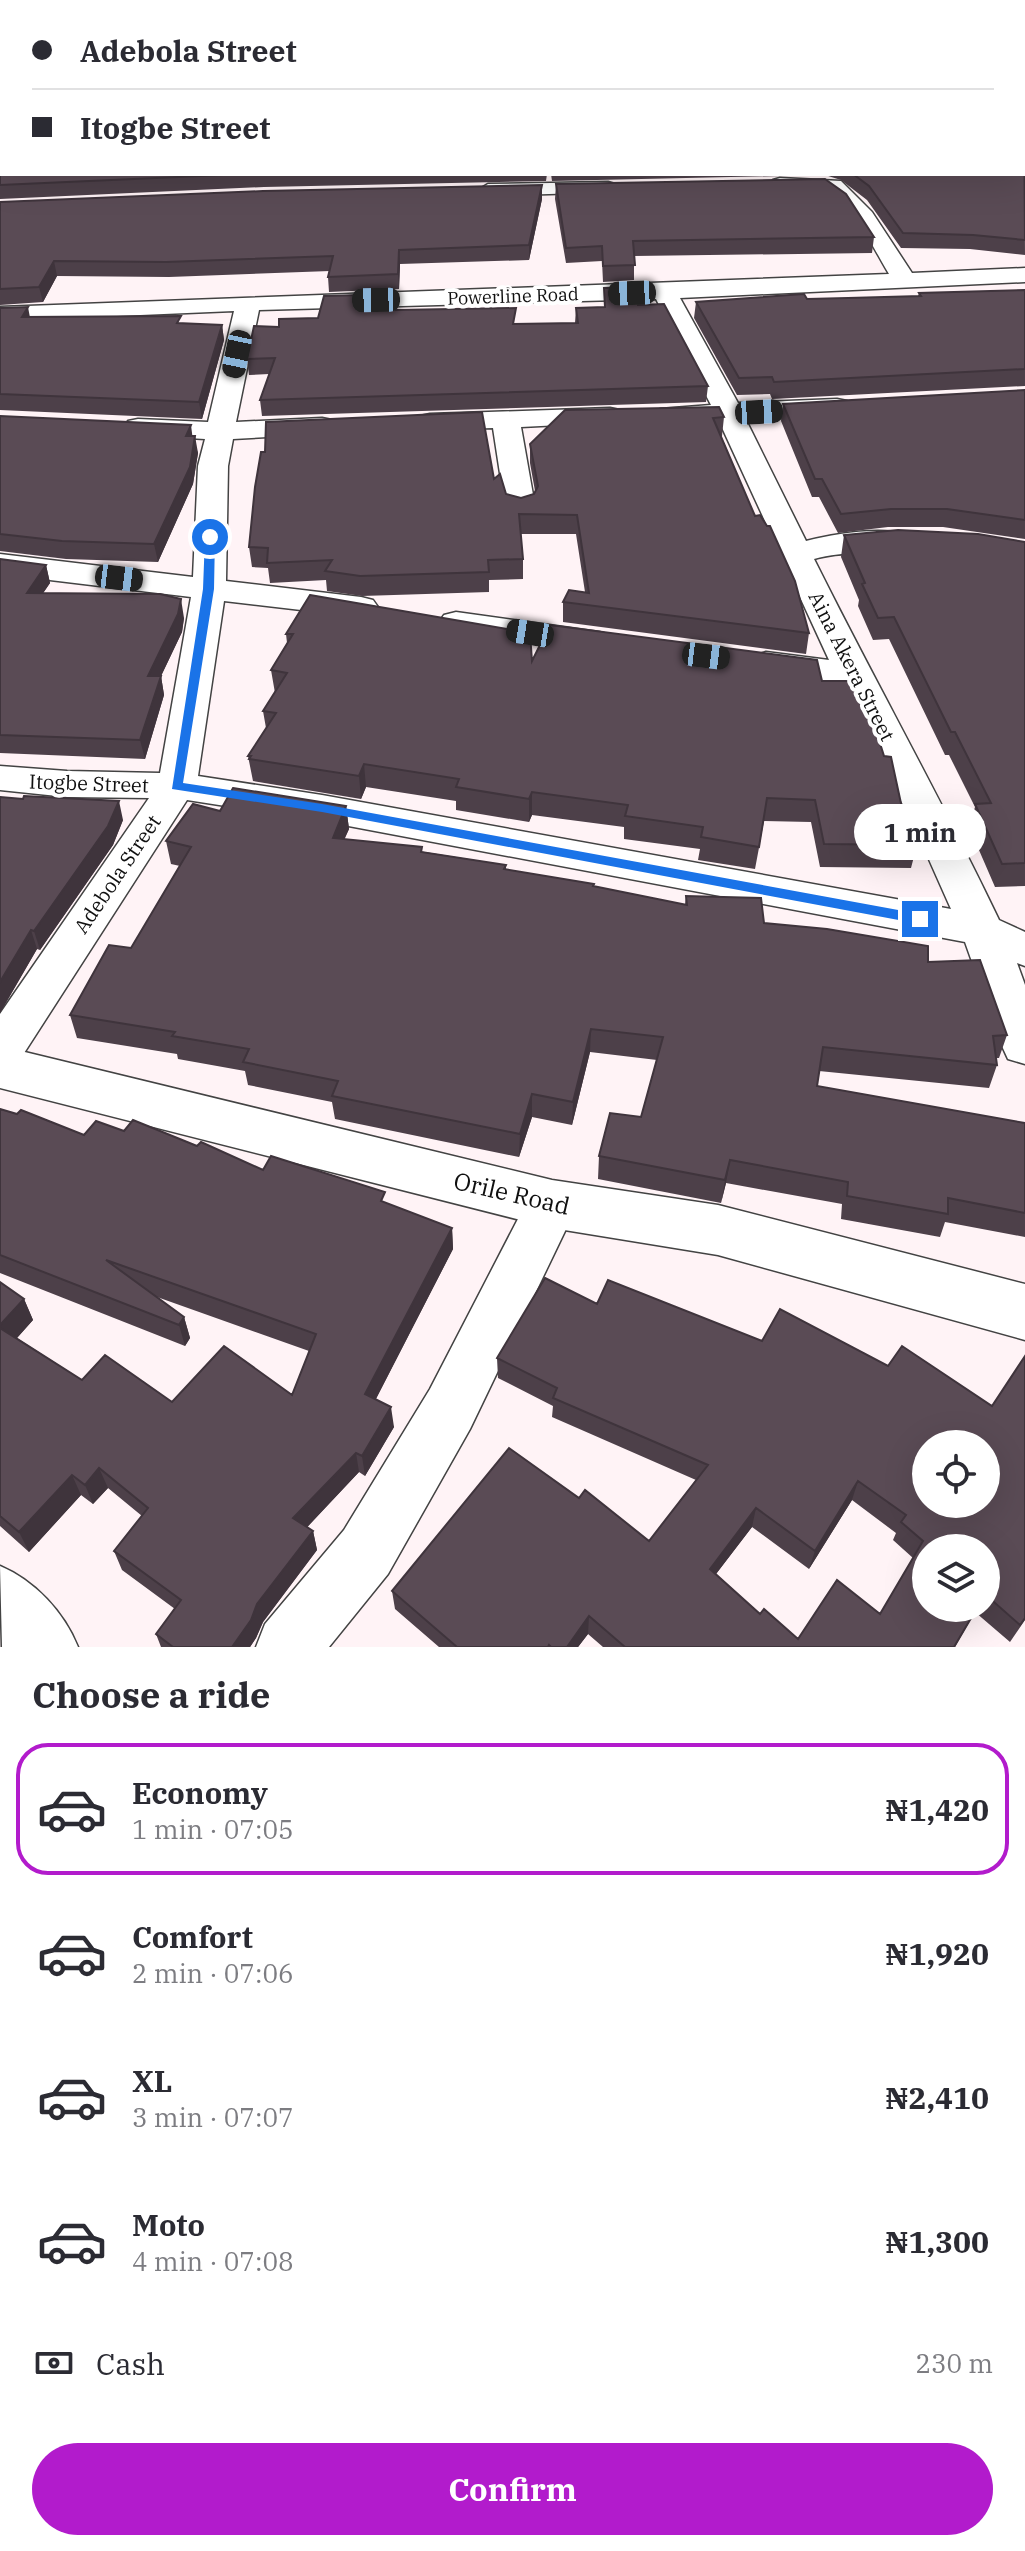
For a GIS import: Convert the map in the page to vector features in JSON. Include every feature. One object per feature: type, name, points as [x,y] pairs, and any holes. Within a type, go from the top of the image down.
[{"type":"street","points":[[759,185],[834,185],[871,227],[904,280]]},
{"type":"street","points":[[466,191],[636,187]]},
{"type":"street","name":"Powerline Road","points":[[0,314],[248,303],[664,292],[1025,275]]},
{"type":"street","name":"Aina Akera Street","points":[[664,292],[729,413],[853,674],[935,828],[982,930],[1025,1046]]},
{"type":"street","name":"Adebola Street","points":[[0,1051],[177,786],[209,589],[213,466],[248,303]]},
{"type":"street","points":[[410,423],[729,413],[871,405]]},
{"type":"street","points":[[505,418],[520,506]]},
{"type":"street","points":[[109,425],[220,431],[347,425]]},
{"type":"street","points":[[797,554],[831,544],[934,539]]},
{"type":"street","points":[[0,564],[404,614],[636,647]]},
{"type":"street","points":[[729,659],[853,674]]},
{"type":"street","name":"Itogbe Street","points":[[0,778],[67,784],[177,786],[322,808],[982,930],[1025,950]]},
{"type":"street","name":"Orile Road","points":[[0,1067],[552,1204],[718,1230],[1025,1312]]},
{"type":"street","points":[[288,1647],[366,1552],[450,1409],[552,1204]]},
{"type":"street","points":[[0,1598],[46,1647]]},
{"type":"building","points":[[0,176],[200,176],[0,185]]},
{"type":"building","points":[[856,176],[1025,176],[1025,240],[903,233],[869,186]]},
{"type":"building","points":[[825,179],[846,194],[874,237],[633,241],[635,265],[603,266],[602,246],[566,248],[556,184]]},
{"type":"building","points":[[542,185],[529,245],[399,250],[398,274],[328,277],[333,256],[166,262],[54,261],[39,287],[0,289],[0,202],[263,191]]},
{"type":"building","points":[[637,287],[638,305],[664,304],[708,386],[260,400],[275,358],[247,359],[254,326],[279,327],[279,319],[318,318],[324,296],[397,294],[396,310],[516,308],[513,324],[578,323],[576,308],[605,307],[604,288]]},
{"type":"building","points":[[1025,290],[1025,369],[774,382],[772,377],[739,378],[696,302],[804,294],[807,299]]},
{"type":"building","points":[[28,307],[22,317],[181,316],[177,323],[222,325],[199,402],[0,394],[0,308]]},
{"type":"building","points":[[1025,390],[1025,520],[947,509],[891,509],[841,514],[822,479],[815,479],[783,404]]},
{"type":"building","points":[[719,407],[724,417],[713,418],[755,516],[760,515],[770,526],[795,581],[809,633],[563,602],[569,590],[589,593],[577,515],[519,514],[523,559],[488,560],[489,572],[360,576],[325,571],[332,560],[267,563],[268,548],[249,547],[255,487],[261,452],[265,452],[266,422],[482,412],[494,479],[500,474],[506,494],[521,498],[534,494],[538,486],[530,444],[565,410]]},
{"type":"building","points":[[0,416],[191,425],[186,436],[195,436],[190,467],[154,544],[62,541],[0,534]]},
{"type":"building","points":[[898,530],[978,534],[1025,542],[1025,863],[1002,864],[975,804],[991,803],[955,732],[951,732],[894,617],[878,618],[844,535]]},
{"type":"building","points":[[0,559],[46,565],[27,593],[160,594],[181,599],[178,614],[148,676],[161,676],[140,740],[0,735]]},
{"type":"building","points":[[310,595],[530,633],[532,661],[550,625],[817,660],[822,681],[851,681],[873,721],[884,756],[891,757],[902,808],[907,808],[917,845],[824,844],[815,800],[767,798],[759,847],[701,837],[703,827],[625,816],[628,805],[532,792],[529,799],[456,787],[459,779],[364,764],[359,776],[249,759],[276,713],[263,711],[287,673],[271,670],[293,634],[286,634]]},
{"type":"building","points":[[233,788],[346,806],[333,838],[422,847],[421,852],[506,865],[504,869],[594,884],[687,905],[686,896],[761,898],[764,923],[827,929],[928,946],[928,962],[980,960],[1007,1035],[993,1036],[997,1065],[823,1047],[817,1086],[1025,1123],[1025,1213],[948,1198],[948,1214],[847,1196],[848,1182],[730,1160],[725,1180],[599,1156],[610,1113],[641,1117],[663,1037],[591,1029],[573,1102],[532,1094],[520,1134],[332,1096],[338,1081],[243,1062],[249,1049],[172,1036],[175,1032],[70,1015],[109,945],[131,948],[191,847],[166,841],[193,804],[220,811]]},
{"type":"building","points":[[24,796],[119,801],[108,826],[34,931],[31,930],[0,982],[0,797],[23,799]]},
{"type":"building","points":[[0,1109],[17,1114],[21,1110],[84,1135],[96,1121],[124,1131],[133,1120],[197,1146],[201,1142],[263,1170],[271,1156],[385,1192],[381,1201],[452,1228],[365,1394],[391,1407],[362,1456],[356,1453],[293,1518],[313,1531],[257,1604],[251,1620],[232,1647],[173,1647],[156,1634],[181,1600],[114,1551],[148,1508],[99,1468],[85,1485],[72,1475],[19,1532],[0,1516],[0,1328],[82,1380],[105,1355],[172,1402],[224,1346],[292,1395],[316,1334],[106,1260],[184,1317],[179,1325],[0,1255]]},
{"type":"building","points":[[545,1278],[597,1304],[608,1280],[762,1341],[780,1309],[888,1366],[902,1346],[992,1406],[1025,1356],[1025,1618],[1020,1625],[1000,1607],[1000,1534],[915,1534],[901,1522],[906,1515],[858,1481],[815,1551],[756,1508],[710,1569],[760,1614],[764,1609],[798,1639],[837,1580],[880,1614],[912,1560],[912,1622],[969,1622],[954,1647],[625,1647],[589,1616],[567,1647],[457,1647],[392,1591],[509,1448],[579,1498],[585,1490],[649,1541],[708,1465],[553,1398],[557,1388],[497,1358]]},
{"type":"building","points":[[0,1282],[24,1299],[0,1325]]},
{"type":"route","points":[[210,537],[209,589],[177,786],[322,808],[920,919]]}]
